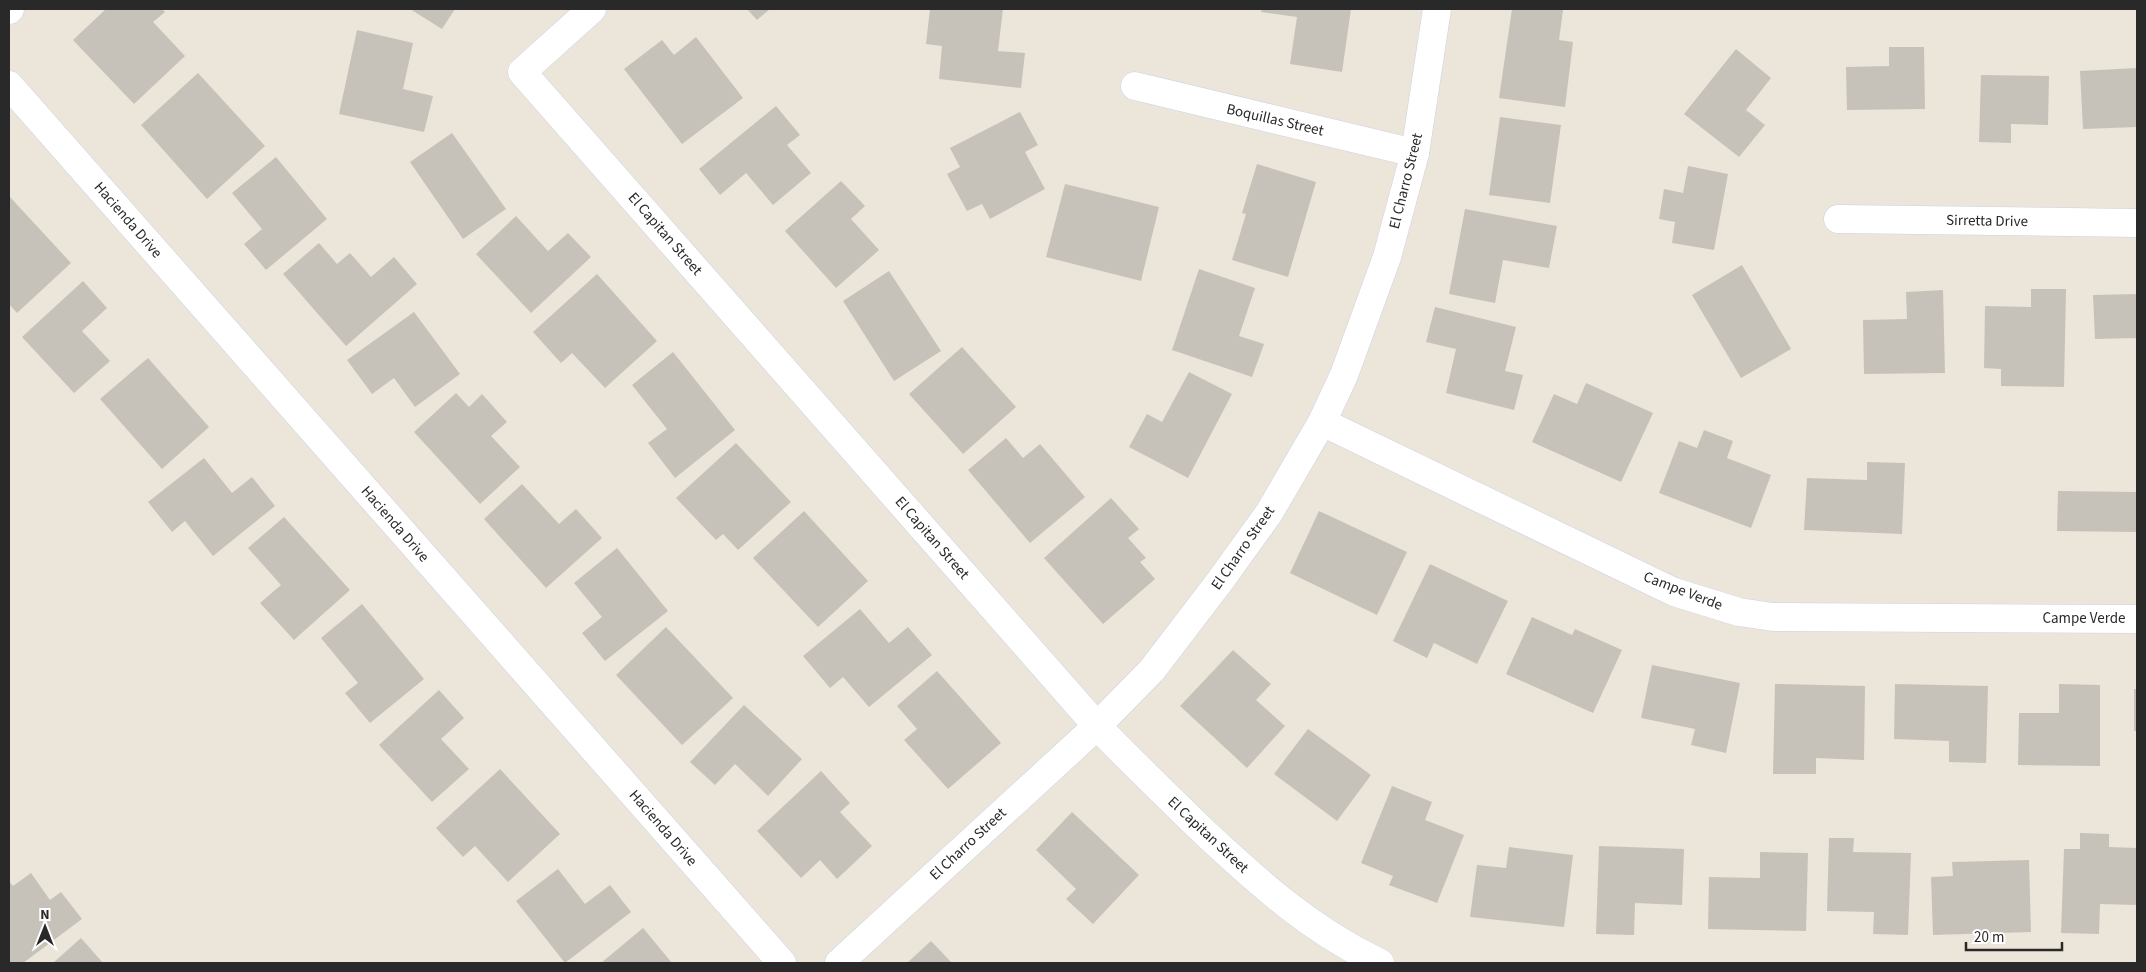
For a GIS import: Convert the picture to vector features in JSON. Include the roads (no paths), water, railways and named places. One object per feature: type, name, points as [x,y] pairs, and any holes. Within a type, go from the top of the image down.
[{"type":"street","name":"El Capitan Street","points":[[592,9],[522,72],[1097,726],[1142,772],[1248,872],[1309,923],[1350,949],[1380,963]]},
{"type":"street","name":"El Charro Street","points":[[839,963],[1097,726],[1152,670],[1220,582],[1269,513],[1322,422],[1344,375],[1387,257],[1416,153],[1437,9]]},
{"type":"street","name":"Hacienda Drive","points":[[9,85],[782,963]]},
{"type":"street","name":"Boquillas Street","points":[[1135,86],[1416,153]]},
{"type":"street","name":"Sirretta Drive","points":[[1838,218],[2137,223]]},
{"type":"street","name":"Campe Verde","points":[[1322,422],[1674,592],[1739,612],[1773,617],[2137,618]]}]
